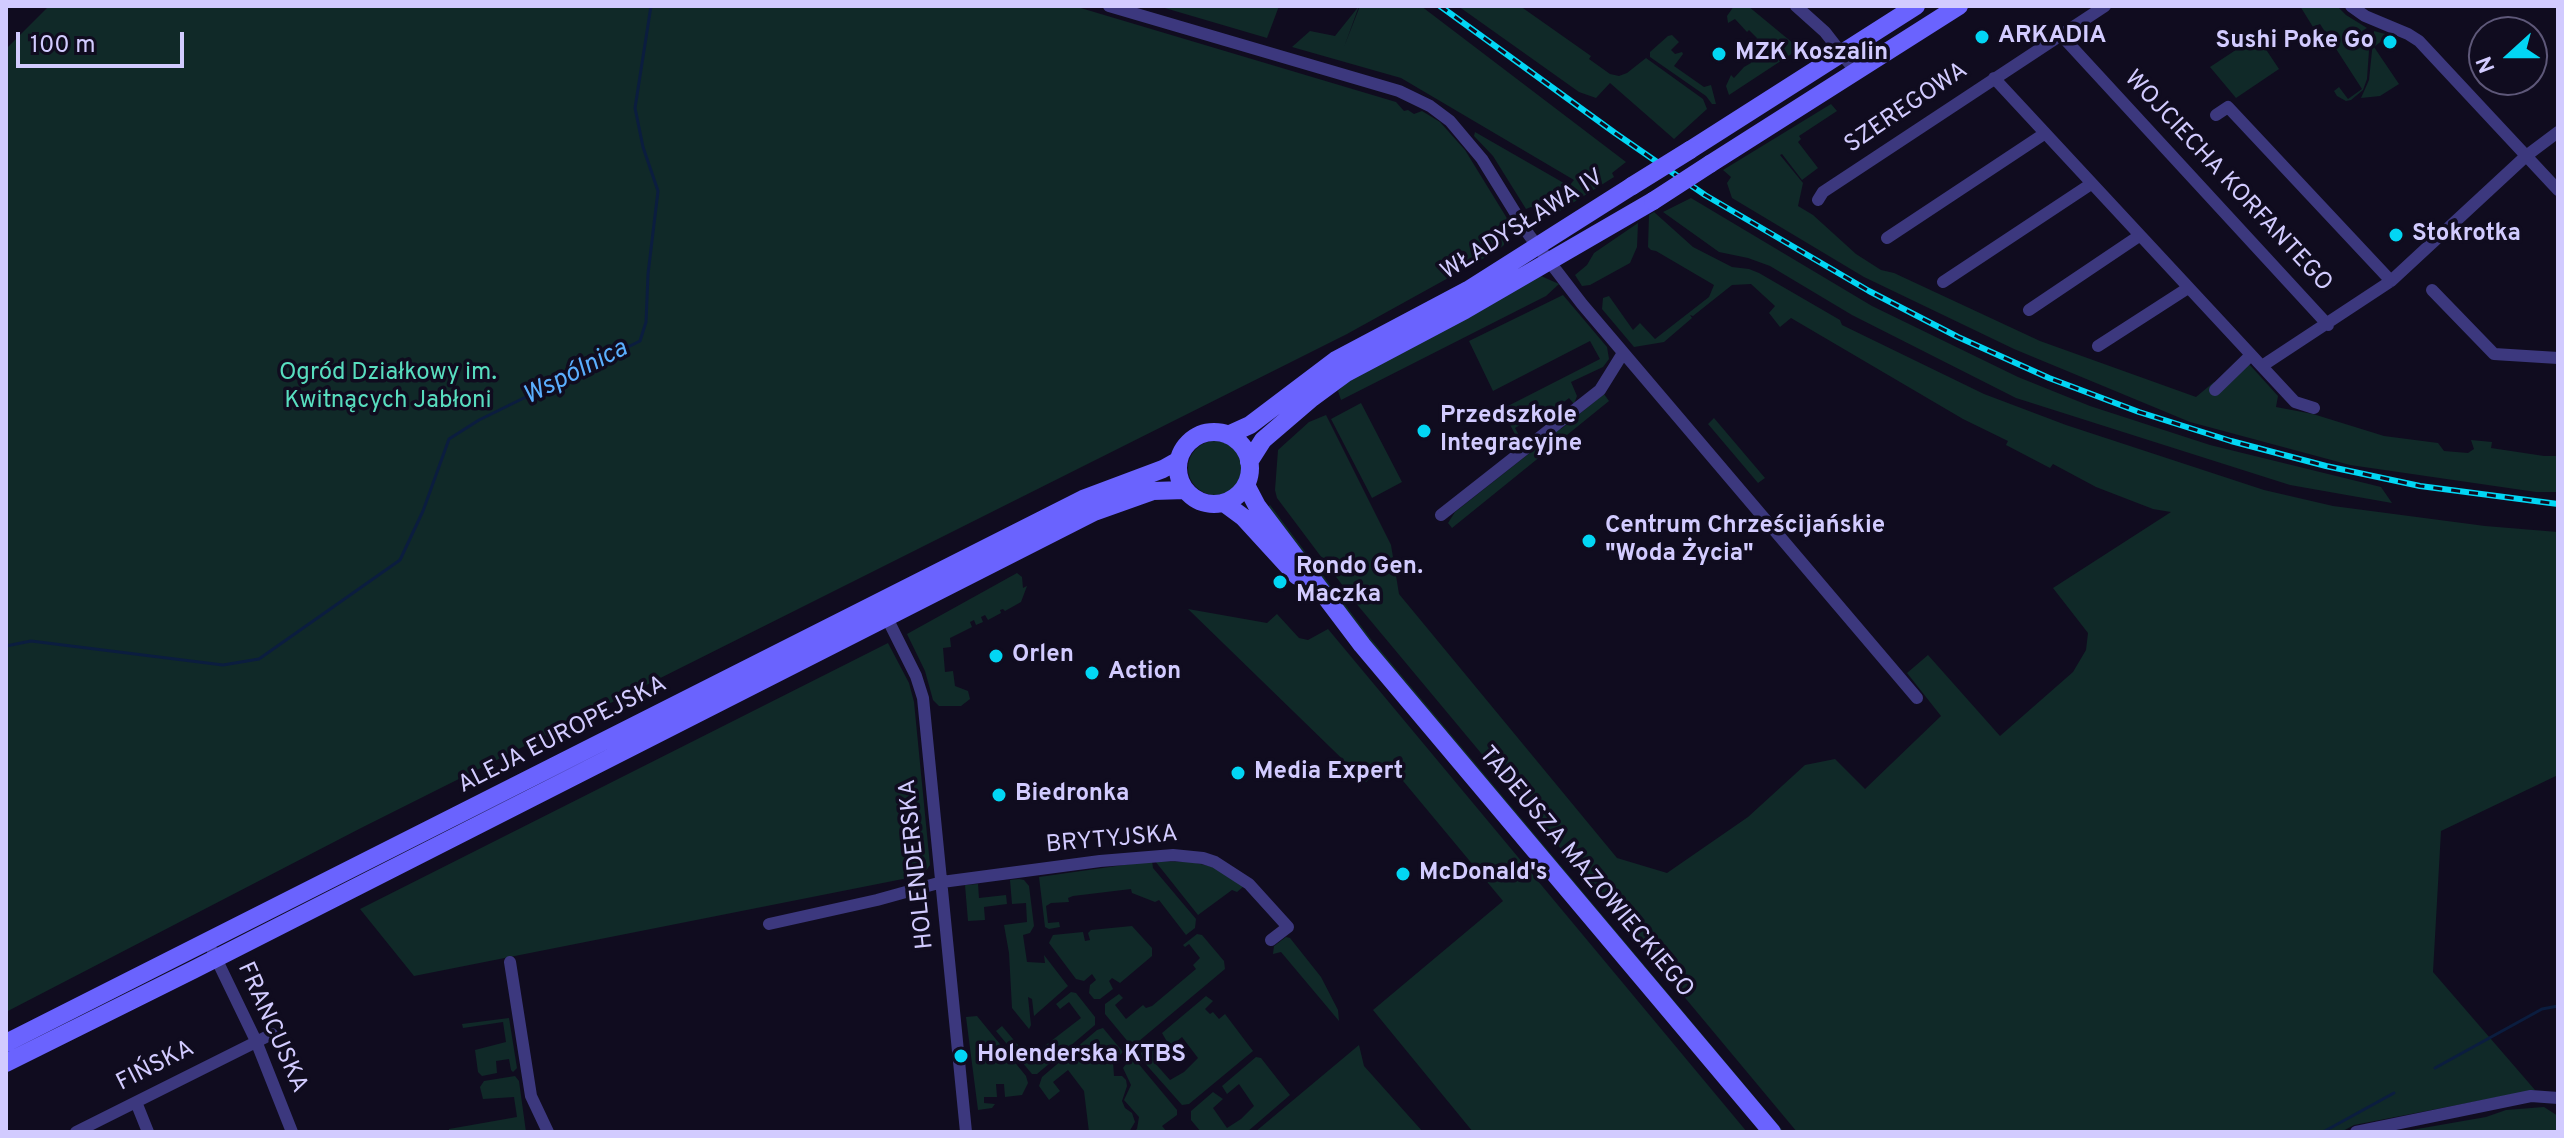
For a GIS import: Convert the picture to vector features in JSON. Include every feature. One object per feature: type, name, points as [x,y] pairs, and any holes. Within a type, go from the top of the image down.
[{"type":"main road","name":"WŁADYSŁAWA IV","points":[[1249,462],[1263,440],[1346,373],[1465,310],[1632,186],[1916,6]]},
{"type":"main road","name":"WŁADYSŁAWA IV","points":[[1228,435],[1250,425],[1343,355],[1653,201],[1959,6]]},
{"type":"main road","points":[[1215,432],[1228,435],[1242,446],[1249,462],[1246,485],[1237,496],[1224,503],[1203,503],[1185,490],[1179,479],[1179,460],[1187,445],[1197,436],[1215,432]]},
{"type":"main road","name":"ALEJA EUROPEJSKA","points":[[883,610],[1083,499],[1179,460]]},
{"type":"main road","name":"TADEUSZA MAZOWIECKIEGO","points":[[1246,485],[1257,506],[1362,645],[1772,1132]]},
{"type":"main road","name":"ALEJA EUROPEJSKA","points":[[6,1063],[212,950],[883,610],[1106,507],[1153,491],[1185,490]]},
{"type":"main road","name":"TADEUSZA MAZOWIECKIEGO","points":[[1224,503],[1243,517],[1362,645]]},
{"type":"main road","name":"ALEJA EUROPEJSKA","points":[[6,1043],[212,950]]},
{"type":"street","points":[[1109,6],[1371,82],[1430,106],[1466,136],[1543,253]]},
{"type":"street","points":[[1796,6],[1822,28],[1856,72]]},
{"type":"street","name":"SZEREGOWA","points":[[1818,200],[1823,192],[2105,6]]},
{"type":"street","points":[[2351,6],[2365,16],[2419,41],[2558,190]]},
{"type":"street","name":"WOJCIECHA KORFANTEGO","points":[[2060,34],[2328,325]]},
{"type":"street","points":[[1994,78],[2295,402],[2314,408]]},
{"type":"street","points":[[2216,115],[2233,104],[2391,281]]},
{"type":"street","points":[[2262,366],[2391,281],[2526,156],[2558,132]]},
{"type":"street","points":[[1887,238],[2044,134]]},
{"type":"street","points":[[1943,282],[2091,184]]},
{"type":"street","points":[[2029,310],[2139,236]]},
{"type":"street","name":"WŁADYSŁAWA IV","points":[[1543,253],[1623,353],[1917,698]]},
{"type":"street","points":[[2098,346],[2188,288]]},
{"type":"street","points":[[2432,290],[2494,354],[2558,358]]},
{"type":"street","points":[[1441,515],[1600,390],[1623,353]]},
{"type":"street","points":[[2215,390],[2251,355]]},
{"type":"street","name":"HOLENDERSKA","points":[[883,610],[916,676],[923,698],[966,1132]]},
{"type":"street","name":"BRYTYJSKA","points":[[942,882],[1152,855],[1203,858],[1235,873],[1270,904],[1288,927],[1271,940]]},
{"type":"street","points":[[769,924],[942,882]]},
{"type":"street","name":"FRANCUSKA","points":[[212,950],[256,1041],[292,1132]]},
{"type":"street","points":[[510,962],[531,1096],[548,1132]]},
{"type":"street","name":"FIŃSKA","points":[[76,1132],[272,1034]]},
{"type":"street","points":[[2356,1132],[2531,1096],[2558,1098]]},
{"type":"street","points":[[136,1102],[148,1132]]},
{"type":"green space","name":"Ogród Działkowy im. Kwitnących Jabłoni","points":[[49,6],[1074,6],[1396,102],[1404,111],[1414,114],[1422,111],[1440,122],[1465,150],[1508,220],[1498,226],[1499,230],[1504,230],[1504,245],[1497,251],[1347,334],[361,828],[6,1012],[6,49]]},
{"type":"green space","points":[[1158,6],[1279,6],[1267,38]]},
{"type":"green space","points":[[1359,6],[1344,47],[1360,6],[1421,6],[1626,162],[1612,173],[1614,177],[1555,214],[1531,207],[1526,209],[1493,156],[1474,136],[1475,132],[1569,186],[1574,180],[1401,78],[1292,47],[1310,31],[1335,36]]},
{"type":"green space","points":[[1458,6],[1520,6],[1591,56],[1589,59],[1610,74],[1619,76],[1627,73],[1646,58],[1703,99],[1707,109],[1674,139],[1610,83],[1596,98],[1579,92]]},
{"type":"green space","points":[[1734,6],[1748,6],[1794,44],[1796,51],[1729,95],[1726,86],[1731,75],[1734,78],[1759,56],[1753,43],[1757,38],[1735,19],[1728,23],[1727,16]]},
{"type":"green space","points":[[2300,6],[2337,6],[2367,28],[2362,31],[2366,38],[2370,36],[2367,79],[2363,90],[2351,100],[2346,101],[2334,91],[2339,87],[2348,99],[2362,89],[2320,24],[2313,27]]},
{"type":"green space","points":[[2374,31],[2389,35],[2374,47],[2399,84],[2380,96],[2361,98],[2369,80]]},
{"type":"green space","points":[[1672,35],[1679,42],[1671,50],[1675,54],[1683,54],[1674,66],[1704,87],[1711,85],[1716,104],[1650,57],[1650,52]]},
{"type":"green space","points":[[2257,36],[2279,69],[2236,98],[2210,67]]},
{"type":"green space","points":[[1831,104],[1837,111],[1799,136],[1801,139],[1798,142],[1818,168],[1802,180],[1780,155],[1803,183],[1798,206],[1813,215],[1856,254],[1881,270],[1894,273],[2040,341],[2196,397],[2214,382],[2223,388],[2249,364],[2278,396],[2276,407],[2313,414],[2384,436],[2438,443],[2444,451],[2468,453],[2474,449],[2471,440],[2492,442],[2491,448],[2558,456],[2558,492],[2536,492],[2350,465],[2190,422],[2014,349],[1864,277],[1732,198],[1727,183],[1731,177],[1723,170]]},
{"type":"green space","points":[[1691,198],[1872,306],[2018,377],[2090,406],[2210,445],[2381,487],[2392,503],[2290,485],[2016,398],[1852,315],[1770,266],[1719,252],[1663,212]]},
{"type":"green space","points":[[1654,212],[1693,247],[1732,267],[1759,273],[1840,320],[1842,325],[1984,394],[2066,425],[2264,490],[2333,506],[2485,526],[2558,532],[2558,775],[2441,831],[2433,972],[2535,1090],[2354,1125],[2341,1132],[1797,1132],[1355,602],[1277,498],[1278,450],[1309,422],[1326,415],[1391,545],[1399,594],[1617,858],[1667,873],[1748,817],[1805,765],[1835,759],[1865,789],[1941,716],[1907,673],[1928,655],[2000,736],[2073,672],[2086,650],[2088,633],[2053,588],[2171,512],[2153,509],[2096,487],[2053,464],[2050,468],[1791,318],[1780,327],[1769,313],[1775,306],[1751,284],[1732,285],[1693,316],[1690,315],[1692,318],[1664,342],[1634,347],[1602,309],[1603,298],[1609,296],[1633,330],[1640,323],[1655,339],[1709,297],[1714,285],[1648,247],[1649,215]]},
{"type":"green space","points":[[1638,223],[1637,247],[1630,263],[1590,285],[1582,286],[1575,275],[1587,265],[1594,253]]},
{"type":"green space","points":[[1541,276],[1559,284],[1546,296],[1341,400],[1338,391],[1355,374]]},
{"type":"green space","points":[[1563,295],[1607,347],[1609,359],[1603,367],[1571,382],[1577,396],[1574,404],[1569,398],[1547,415],[1541,406],[1533,417],[1515,428],[1523,443],[1521,446],[1502,409],[1600,359],[1590,341],[1493,391],[1469,341]]},
{"type":"green space","points":[[1604,394],[1609,401],[1452,528],[1448,523],[1455,512],[1550,437],[1557,428],[1561,429]]},
{"type":"green space","points":[[1361,403],[1402,482],[1372,498],[1331,419]]},
{"type":"green space","points":[[1714,418],[1765,478],[1758,483],[1708,424]]},
{"type":"green space","points":[[1215,441],[1234,449],[1242,468],[1234,487],[1215,495],[1196,487],[1188,468],[1196,449]]},
{"type":"green space","points":[[1270,505],[1370,638],[1784,1132],[1778,1132],[1366,641],[1266,508]]},
{"type":"green space","points":[[1017,573],[1022,577],[1023,588],[1027,586],[1021,602],[1005,611],[1000,610],[1001,613],[988,620],[985,615],[981,617],[983,622],[976,625],[974,620],[970,622],[972,627],[950,638],[951,647],[943,648],[945,672],[953,671],[955,686],[968,691],[970,699],[961,706],[939,706],[933,700],[925,671],[907,634]]},
{"type":"green space","points":[[1188,609],[1267,623],[1277,614],[1299,638],[1308,640],[1328,629],[1747,1132],[1473,1132],[1373,1010],[1503,901],[1389,764],[1366,782]]},
{"type":"green space","points":[[888,643],[909,683],[914,702],[930,865],[923,875],[414,976],[360,909]]},
{"type":"green space","points":[[1152,861],[1153,868],[1196,919],[1195,928],[1186,935],[1159,900],[1155,902],[1132,893],[1131,889],[1073,896],[1068,898],[1069,902],[1051,903],[1046,906],[1048,923],[1059,922],[1060,927],[1045,927],[1039,877]]},
{"type":"green space","points":[[1155,861],[1192,862],[1213,867],[1244,886],[1237,892],[1232,890],[1198,915]]},
{"type":"green space","points":[[1019,879],[1029,886],[1034,926],[1030,933],[1023,935],[1027,962],[1045,963],[1044,955],[1068,986],[1034,1016],[1032,999],[1028,997],[1029,1029],[1012,1008],[1004,925],[1027,922],[1026,903],[1012,904],[1010,880]]},
{"type":"green space","points":[[978,884],[979,898],[1006,895],[1007,904],[984,907],[985,920],[968,921],[965,885]]},
{"type":"green space","points":[[1132,926],[1152,948],[1152,956],[1120,983],[1112,978],[1109,981],[1113,989],[1100,999],[1094,999],[1089,993],[1090,985],[1096,980],[1092,974],[1084,981],[1076,979],[1049,943],[1053,935],[1083,932],[1085,941],[1090,940],[1088,933],[1091,930]]},
{"type":"green space","points":[[1197,934],[1202,935],[1224,961],[1225,969],[1139,1041],[1129,1043],[1105,1014],[1105,1004],[1119,994],[1123,998],[1115,1005],[1126,1019],[1143,1005],[1146,1008],[1152,1006],[1196,969],[1193,965],[1200,958],[1189,944],[1183,945]]},
{"type":"green space","points":[[1286,937],[1321,977],[1338,1010],[1339,1021],[1281,952],[1273,954],[1274,946]]},
{"type":"green space","points":[[1071,992],[1076,993],[1095,1017],[1095,1025],[1037,1074],[1032,1074],[996,1031],[1002,1026],[1029,1058],[1081,1018],[1069,1002],[1060,1009],[1056,1004]]},
{"type":"green space","points":[[1206,996],[1213,1001],[1205,1009],[1219,1019],[1225,1014],[1253,1051],[1189,1104],[1182,1105],[1143,1061],[1141,1053],[1156,1040],[1166,1052],[1154,1062],[1170,1080],[1184,1072],[1198,1058],[1182,1037],[1170,1047],[1162,1033]]},
{"type":"green space","points":[[977,1016],[1026,1076],[1028,1083],[1022,1095],[1005,1097],[1004,1084],[996,1084],[997,1097],[984,1097],[984,1103],[995,1104],[992,1108],[978,1110],[966,1017]]},
{"type":"green space","points":[[509,1018],[517,1068],[513,1072],[511,1070],[509,1059],[496,1061],[497,1073],[482,1076],[478,1072],[475,1050],[506,1042],[503,1022],[463,1028],[462,1024]]},
{"type":"green space","points":[[1103,1028],[1123,1052],[1113,1062],[1114,1076],[1122,1076],[1126,1080],[1122,1101],[1135,1122],[1129,1132],[1089,1132],[1084,1091],[1068,1070],[1053,1082],[1060,1091],[1049,1100],[1039,1086],[1042,1077]]},
{"type":"green space","points":[[1359,1045],[1364,1066],[1423,1132],[1255,1132]]},
{"type":"green space","points":[[1256,1057],[1261,1058],[1290,1095],[1247,1132],[1201,1132],[1191,1120],[1191,1111],[1213,1092],[1223,1099],[1213,1108],[1227,1128],[1254,1106],[1239,1084],[1227,1094],[1222,1086]]},
{"type":"green space","points":[[1129,1060],[1137,1062],[1177,1110],[1177,1115],[1162,1126],[1167,1132],[1133,1132],[1137,1129],[1139,1117],[1124,1100],[1131,1085],[1123,1068]]},
{"type":"green space","points":[[515,1076],[519,1081],[526,1132],[449,1132],[449,1129],[517,1117],[514,1097],[483,1099],[480,1087],[484,1081]]},
{"type":"green space","points":[[2544,1107],[2558,1116],[2558,1132],[2400,1132],[2486,1117],[2506,1110]]},
{"type":"waterway","name":"Wspólnica","points":[[6,646],[31,641],[223,665],[259,659],[400,560],[423,511],[449,439],[479,420],[640,341],[646,322],[658,191],[643,147],[635,108],[651,6]]},
{"type":"waterway","points":[[2435,1068],[2542,1009],[2558,1006]]},
{"type":"waterway","points":[[2323,1132],[2394,1093]]},
{"type":"railway","points":[[1440,6],[1705,195],[1869,291],[1958,337],[2049,378],[2139,412],[2326,466],[2420,486],[2558,504]]},
{"type":"place","name":"ARKADIA","points":[[1982,37]]},
{"type":"place","name":"Sushi Poke Go","points":[[2390,42]]},
{"type":"place","name":"MZK Koszalin","points":[[1719,54]]},
{"type":"place","name":"Stokrotka","points":[[2396,235]]},
{"type":"place","name":"Przedszkole Integracyjne","points":[[1424,431]]},
{"type":"place","name":"Centrum Chrześcijańskie \"Woda Życia\"","points":[[1589,541]]},
{"type":"place","name":"Rondo Gen. Maczka","points":[[1280,582]]},
{"type":"place","name":"Orlen","points":[[996,656]]},
{"type":"place","name":"Action","points":[[1092,673]]},
{"type":"place","name":"Media Expert","points":[[1238,773]]},
{"type":"place","name":"Biedronka","points":[[999,795]]},
{"type":"place","name":"McDonald's","points":[[1403,874]]},
{"type":"place","name":"Holenderska KTBS","points":[[961,1056]]}]
